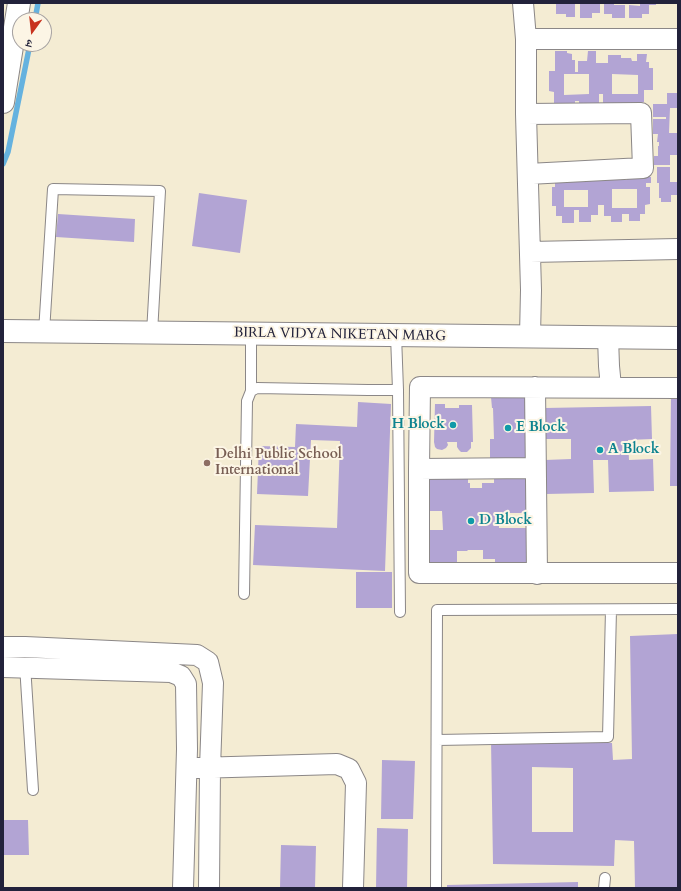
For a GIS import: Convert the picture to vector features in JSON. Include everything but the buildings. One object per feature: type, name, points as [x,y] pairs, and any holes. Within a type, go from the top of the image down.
[{"type":"street","points":[[3,102],[18,3]]},
{"type":"street","points":[[523,3],[526,39],[526,114],[531,290],[530,336]]},
{"type":"street","points":[[526,39],[678,40]]},
{"type":"street","points":[[526,114],[641,113],[643,168],[528,174]]},
{"type":"street","points":[[530,252],[678,249]]},
{"type":"street","name":"BIRLA VIDYA NIKETAN MARG","points":[[3,331],[678,338]]},
{"type":"street","points":[[608,337],[611,387]]},
{"type":"street","points":[[678,388],[420,387],[419,469],[419,573],[678,573]]},
{"type":"street","points":[[535,387],[537,574]]},
{"type":"street","points":[[419,469],[536,468]]},
{"type":"street","points":[[3,647],[197,655],[208,662],[213,683],[210,768],[209,888]]},
{"type":"street","points":[[3,668],[171,672],[181,676],[186,684],[187,749],[183,888]]},
{"type":"street","points":[[186,769],[337,764],[349,769],[356,783],[353,888]]},
{"type":"lane","points":[[44,332],[53,189],[160,191],[152,333]]},
{"type":"lane","points":[[244,594],[247,401],[251,391],[251,334]]},
{"type":"lane","points":[[396,335],[398,390],[400,612]]},
{"type":"lane","points":[[251,391],[257,388],[398,390]]},
{"type":"lane","points":[[436,888],[437,610],[678,610]]},
{"type":"lane","points":[[437,740],[608,737],[611,610]]},
{"type":"lane","points":[[25,647],[33,790]]},
{"type":"waterway","points":[[36,12],[38,3]]},
{"type":"waterway","points":[[3,164],[8,152],[28,52]]},
{"type":"place","name":"H Block","points":[[453,425]]},
{"type":"place","name":"E Block","points":[[508,428]]},
{"type":"place","name":"A Block","points":[[600,450]]},
{"type":"place","name":"Delhi Public School International","points":[[207,463]]},
{"type":"place","name":"D Block","points":[[471,521]]}]
